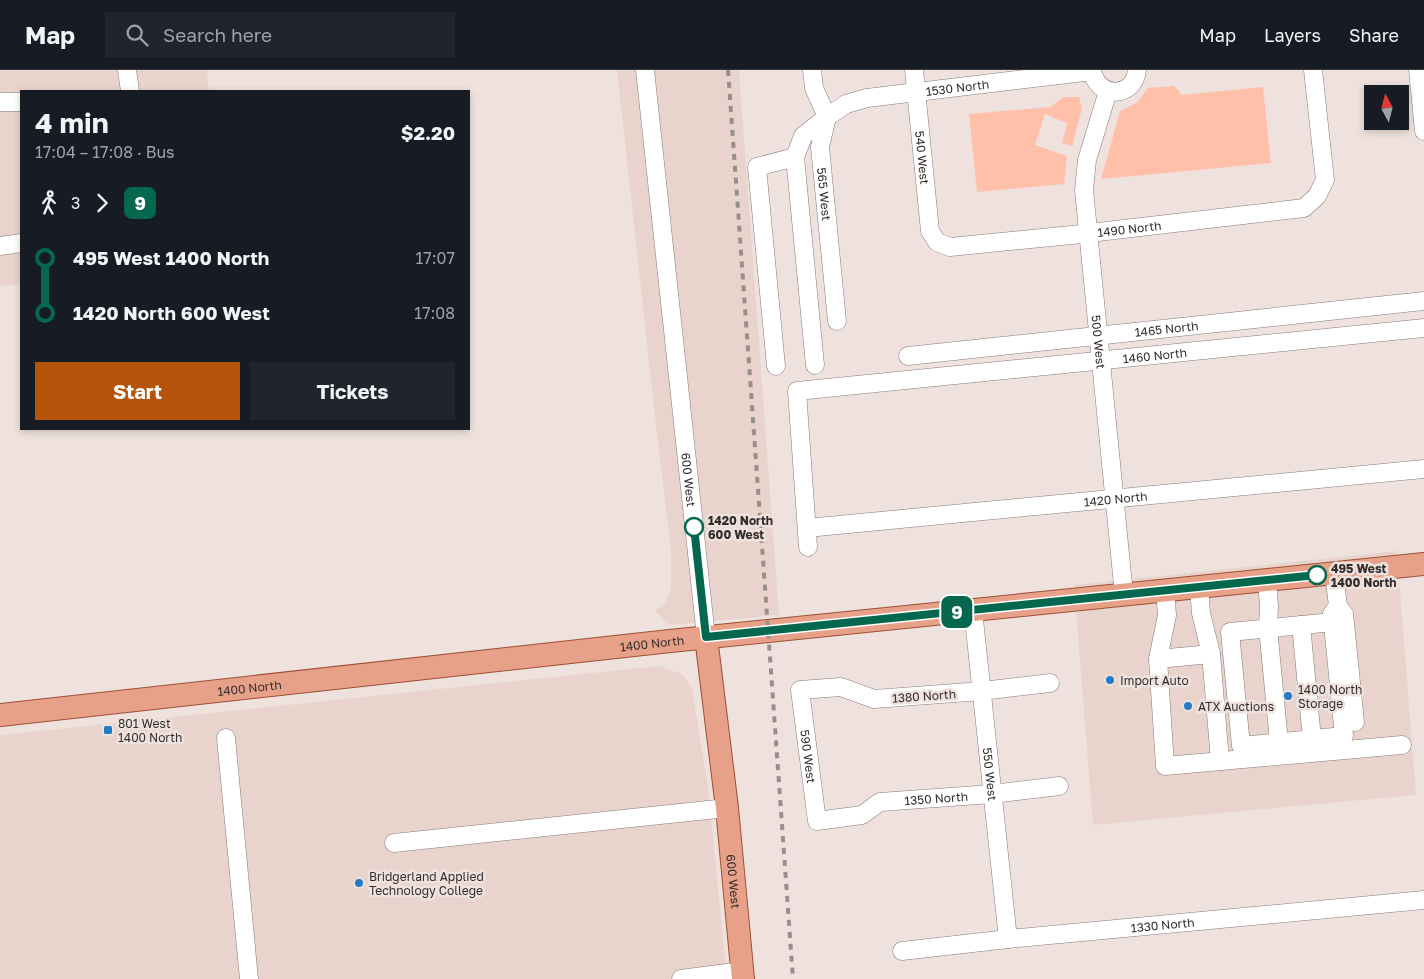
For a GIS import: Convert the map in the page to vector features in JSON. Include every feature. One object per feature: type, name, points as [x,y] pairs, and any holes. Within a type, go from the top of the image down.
[{"type":"main road","name":"1400 North","points":[[0,715],[706,637],[1424,564]]},
{"type":"main road","name":"600 West","points":[[706,637],[727,808],[742,975]]},
{"type":"street","points":[[127,70],[130,90]]},
{"type":"street","name":"600 West","points":[[645,70],[706,637]]},
{"type":"street","points":[[812,70],[814,88],[827,116]]},
{"type":"street","name":"540 West","points":[[914,70],[930,231],[937,242]]},
{"type":"street","points":[[1092,70],[1097,83],[1102,88],[1115,92],[1122,91],[1134,82],[1137,70]]},
{"type":"street","name":"1530 North","points":[[795,157],[803,136],[827,116],[846,104],[860,100],[916,92],[1092,70]]},
{"type":"street","name":"1490 North","points":[[937,242],[950,247],[1304,208],[1317,196],[1325,180],[1312,70]]},
{"type":"street","points":[[1418,70],[1424,131]]},
{"type":"street","name":"500 West","points":[[1108,91],[1087,160],[1084,190],[1116,498],[1124,595]]},
{"type":"street","points":[[0,102],[20,102]]},
{"type":"street","name":"565 West","points":[[827,116],[820,147],[837,321]]},
{"type":"street","points":[[776,366],[757,167],[795,157],[815,365]]},
{"type":"street","points":[[0,246],[20,243]]},
{"type":"street","name":"1465 North","points":[[908,356],[1424,301]]},
{"type":"street","name":"1460 North","points":[[806,528],[796,392],[1424,328]]},
{"type":"street","name":"1420 North","points":[[806,528],[1424,469]]},
{"type":"street","points":[[806,528],[808,547]]},
{"type":"street","points":[[1334,573],[1335,614],[1344,736],[1241,746],[1230,632],[1301,625],[1335,614],[1344,614],[1356,732]]},
{"type":"street","points":[[1267,580],[1268,628],[1279,742]]},
{"type":"street","points":[[1199,587],[1201,613],[1211,654],[1220,761]]},
{"type":"street","points":[[1165,590],[1167,615],[1158,659],[1165,766],[1402,746]]},
{"type":"street","name":"550 West","points":[[973,610],[1008,939]]},
{"type":"street","points":[[1301,625],[1312,739]]},
{"type":"street","points":[[1158,659],[1211,654]]},
{"type":"street","name":"1380 North","points":[[800,690],[841,687],[874,699],[982,691],[1050,683]]},
{"type":"street","name":"590 West","points":[[800,690],[817,821]]},
{"type":"street","points":[[226,738],[249,979]]},
{"type":"street","name":"1350 North","points":[[817,821],[862,815],[880,802],[992,794],[1058,786]]},
{"type":"street","points":[[394,843],[727,808]]},
{"type":"street","name":"1330 North","points":[[902,951],[1008,939],[1424,900]]},
{"type":"street","points":[[681,979],[742,975]]},
{"type":"shaded area","points":[[0,70],[207,70],[209,90],[20,90],[20,284],[0,286]]},
{"type":"shaded area","points":[[617,70],[739,70],[779,615],[670,625],[655,611],[666,602],[671,589],[671,550]]},
{"type":"shaded area","points":[[1174,86],[1182,95],[1263,87],[1271,163],[1101,179],[1120,111],[1137,103],[1148,88]]},
{"type":"shaded area","points":[[1063,97],[1079,97],[1082,108],[1072,146],[1062,143],[1067,123],[1045,114],[1035,145],[1067,156],[1064,184],[977,192],[969,114],[1051,107]]},
{"type":"shaded area","points":[[1397,551],[1416,795],[1093,825],[1074,585]]},
{"type":"shaded area","name":"Bridgerland Applied Technology College","points":[[659,666],[682,674],[692,688],[708,787],[727,979],[0,979],[0,735]]},
{"type":"railway","points":[[728,70],[793,979]]},
{"type":"bus line","name":"9","points":[[694,527],[706,637],[1317,575]]},
{"type":"place","name":"1420 North 600 West","points":[[694,527]]},
{"type":"place","name":"495 West 1400 North","points":[[1317,575]]},
{"type":"place","name":"Import Auto","points":[[1110,680]]},
{"type":"place","name":"1400 North Storage","points":[[1288,696]]},
{"type":"place","name":"ATX Auctions","points":[[1188,706]]},
{"type":"place","name":"801 West 1400 North","points":[[108,730]]},
{"type":"place","name":"Bridgerland Applied Technology College","points":[[359,883]]}]
